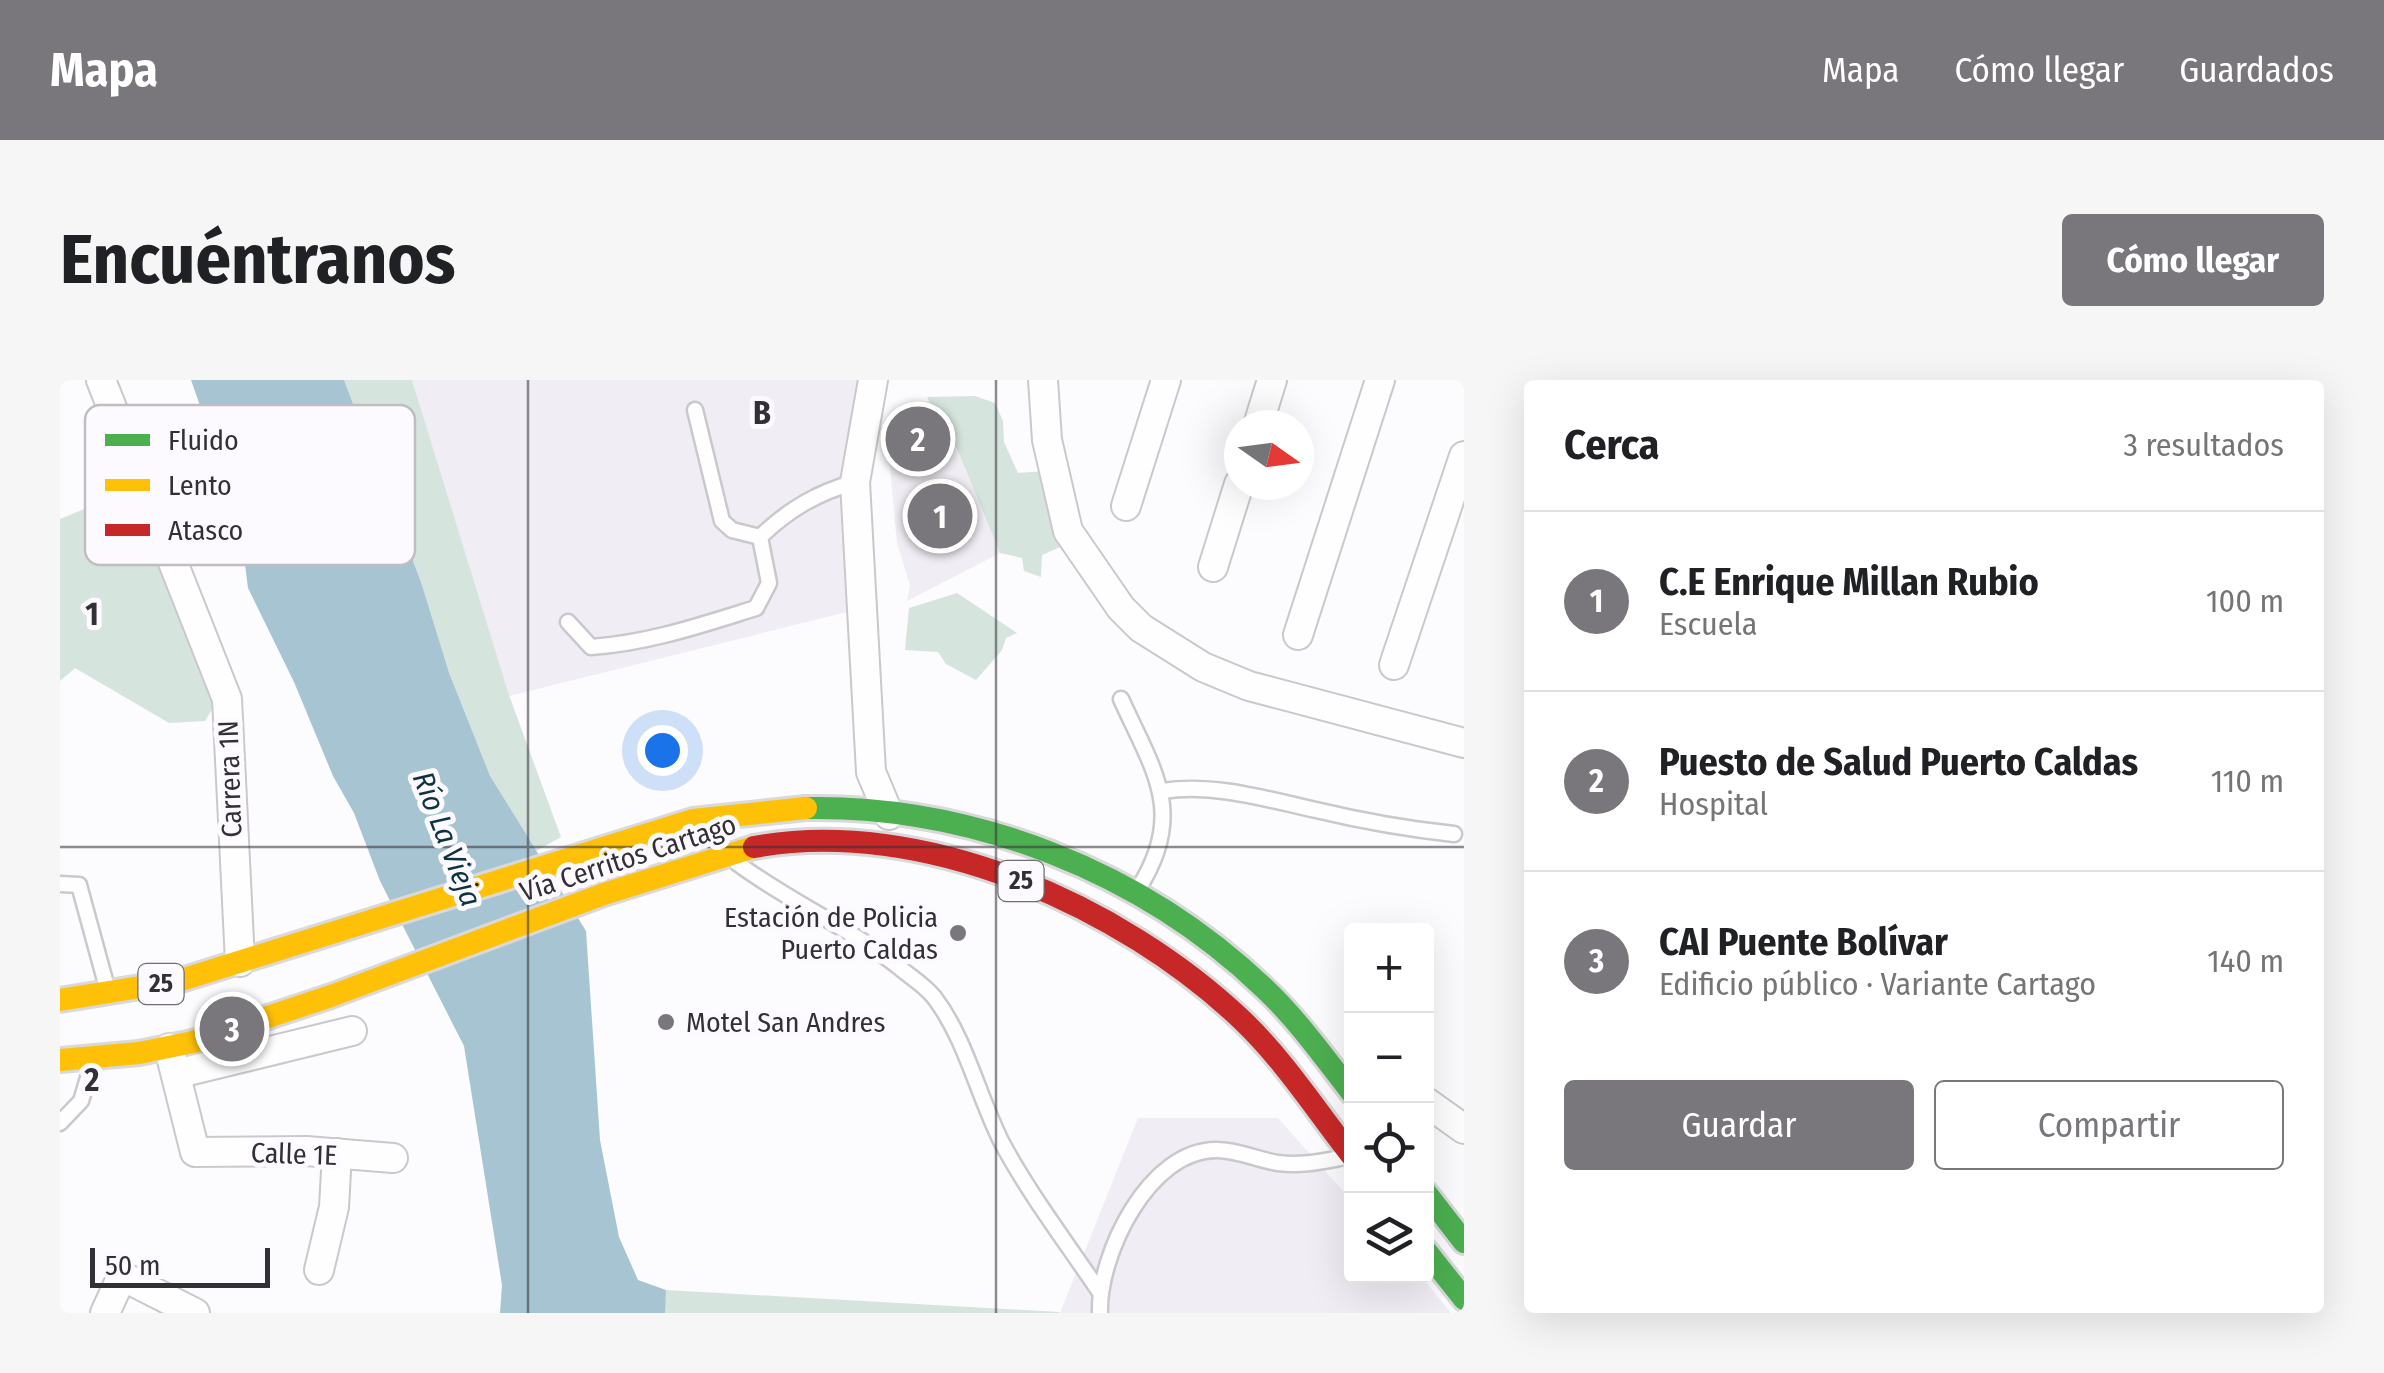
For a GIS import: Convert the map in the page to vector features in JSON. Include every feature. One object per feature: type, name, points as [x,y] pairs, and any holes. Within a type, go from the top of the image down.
[{"type":"highway","name":"Vía Cerritos Cartago","points":[[245,969],[284,948],[693,820],[764,809],[837,808],[948,823],[1026,843],[1064,856],[1136,892],[1188,924],[1236,962],[1342,1070]]},
{"type":"highway","name":"Vía Cerritos Cartago","points":[[172,1048],[305,1006],[596,896],[724,854],[773,844],[888,848],[957,861],[1048,891],[1160,952],[1216,996],[1267,1046],[1344,1146]]},
{"type":"highway","points":[[1160,952],[1210,979],[1222,980],[1236,962]]},
{"type":"highway","name":"25","points":[[60,1000],[109,994],[142,998],[178,981],[245,969]]},
{"type":"highway","points":[[60,1049],[72,1039],[118,1033]]},
{"type":"highway","name":"25","points":[[60,1060],[172,1048]]},
{"type":"highway","points":[[1427,1193],[1464,1242]]},
{"type":"highway","points":[[1434,1262],[1464,1299]]},
{"type":"street","name":"Carrera 1N","points":[[101,380],[111,405]]},
{"type":"street","points":[[873,380],[855,482],[871,772],[889,815]]},
{"type":"street","points":[[1043,380],[1047,440],[1068,531],[1120,608],[1141,628],[1203,667],[1249,686],[1464,743]]},
{"type":"street","points":[[1126,506],[1166,380]]},
{"type":"street","points":[[1263,410],[1272,380]]},
{"type":"street","points":[[1298,635],[1380,380]]},
{"type":"street","points":[[1394,665],[1464,456]]},
{"type":"street","points":[[1212,566],[1234,500]]},
{"type":"street","name":"Carrera 1N","points":[[174,565],[227,699],[245,969]]},
{"type":"street","points":[[837,808],[871,772]]},
{"type":"street","points":[[172,1048],[352,1032]]},
{"type":"street","name":"Calle 1E","points":[[172,1048],[194,1152],[337,1153],[393,1158]]},
{"type":"street","points":[[1427,1103],[1464,1129]]},
{"type":"street","points":[[319,1270],[334,1207],[337,1153]]},
{"type":"street","points":[[105,1313],[122,1276],[195,1313]]},
{"type":"lane","points":[[695,410],[722,521],[732,530],[760,537]]},
{"type":"lane","points":[[760,537],[784,514],[824,490],[855,482]]},
{"type":"lane","points":[[568,622],[591,647],[618,645],[669,636],[756,608],[769,583],[760,537]]},
{"type":"lane","points":[[1121,699],[1162,790],[1160,840],[1152,867],[1136,892]]},
{"type":"lane","points":[[1162,790],[1189,786],[1394,827],[1454,834]]},
{"type":"lane","points":[[724,854],[776,892],[840,925],[884,954],[933,996],[1004,1146],[1038,1204],[1099,1291]]},
{"type":"lane","points":[[60,884],[78,885],[109,994]]},
{"type":"lane","points":[[60,1123],[81,1101],[96,1058]]},
{"type":"lane","points":[[1100,1313],[1099,1291],[1106,1260],[1146,1191],[1167,1168],[1188,1154],[1217,1150],[1278,1163],[1311,1164],[1344,1157]]},
{"type":"shaded area","points":[[344,380],[412,380],[509,695],[561,837],[536,851],[490,777],[448,673],[415,565],[415,405],[354,405]]},
{"type":"shaded area","points":[[412,380],[873,380],[864,614],[847,612],[509,696]]},
{"type":"shaded area","points":[[975,396],[995,403],[1003,421],[1004,442],[1018,473],[1045,471],[1069,543],[1042,555],[1041,577],[1024,571],[1022,558],[1000,553],[958,451],[927,397]]},
{"type":"shaded area","points":[[931,400],[958,451],[1000,553],[907,601],[910,585],[897,543],[890,467],[881,428]]},
{"type":"shaded area","points":[[85,509],[85,565],[162,565],[214,706],[205,721],[169,723],[75,668],[60,681],[60,519]]},
{"type":"shaded area","points":[[957,593],[1017,633],[1006,638],[1002,650],[976,680],[946,664],[938,652],[905,650],[909,608]]},
{"type":"shaded area","points":[[1138,1118],[1278,1118],[1344,1192],[1344,1283],[1427,1283],[1451,1313],[1060,1313]]},
{"type":"shaded area","points":[[666,1290],[1059,1312],[1060,1313],[664,1313]]},
{"type":"water","name":"Río La Vieja","points":[[191,380],[344,380],[354,405],[200,405]]},
{"type":"water","name":"Río La Vieja","points":[[245,565],[415,565],[449,673],[490,776],[586,931],[600,1140],[619,1237],[638,1280],[666,1290],[665,1313],[500,1313],[502,1285],[464,1046],[380,881],[354,813],[333,776],[294,682],[248,588]]},
{"type":"traffic: fast","points":[[806,808],[869,810],[992,833],[1052,853],[1110,879],[1216,947],[1264,988],[1344,1083]]},
{"type":"traffic: fast","points":[[1434,1203],[1464,1242]]},
{"type":"traffic: fast","points":[[1434,1261],[1464,1299]]},
{"type":"traffic: slow","points":[[60,1000],[178,981],[693,820],[806,808]]},
{"type":"traffic: slow","points":[[60,1060],[139,1053],[193,1042],[331,996],[604,894],[754,847]]},
{"type":"traffic: jam","points":[[754,847],[818,841],[884,845],[951,858],[1016,879],[1079,907],[1139,941],[1242,1020],[1286,1068],[1344,1145]]},
{"type":"place","name":"Puesto de Salud Puerto Caldas","points":[[918,439]]},
{"type":"place","name":"C.E Enrique Millan Rubio","points":[[940,516]]},
{"type":"place","name":"Estación de Policia Puerto Caldas","points":[[958,933]]},
{"type":"place","name":"Motel San Andres","points":[[666,1022]]},
{"type":"place","name":"CAI Puente Bolívar","points":[[232,1029]]}]
